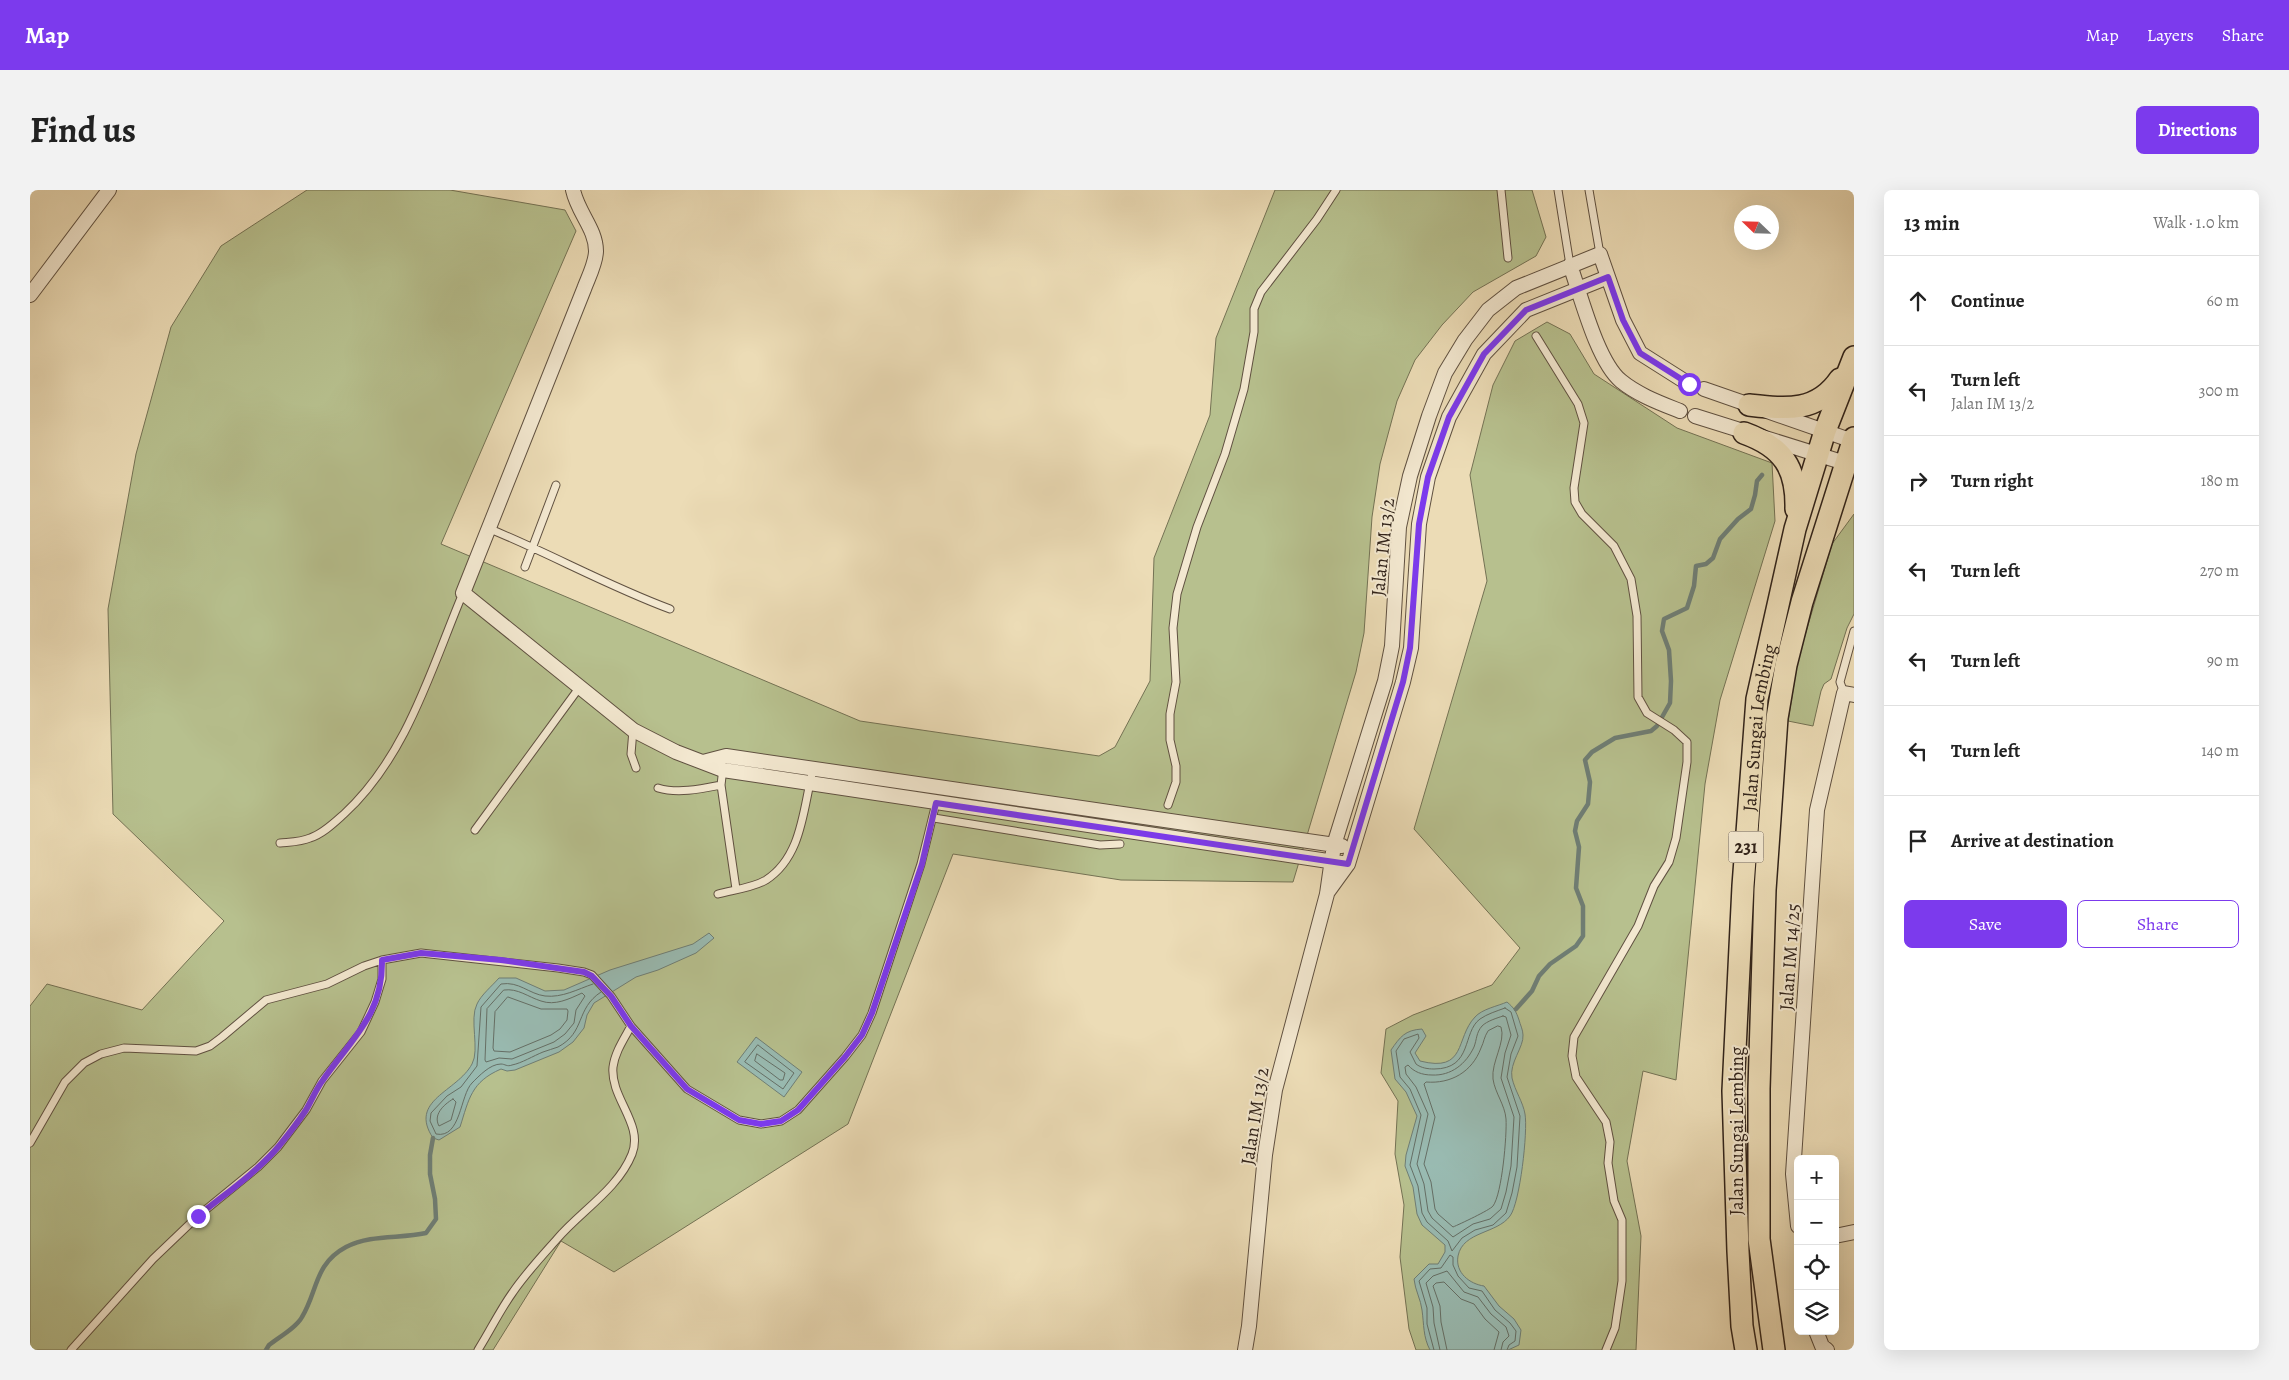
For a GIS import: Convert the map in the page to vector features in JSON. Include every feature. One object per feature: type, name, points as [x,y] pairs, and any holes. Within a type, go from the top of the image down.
[{"type":"main road","points":[[1749,405],[1782,409],[1803,406],[1822,399],[1833,390],[1854,356]]},
{"type":"main road","name":"Jalan Sungai Lembing","points":[[1746,1350],[1742,1326],[1738,1260],[1733,1092],[1743,886],[1757,698],[1795,530],[1825,431],[1854,356]]},
{"type":"main road","points":[[1744,432],[1763,440],[1774,448],[1790,469],[1796,489],[1795,530]]},
{"type":"main road","name":"Jalan Sungai Lembing","points":[[1774,1350],[1759,1239],[1758,1089],[1766,890],[1777,718],[1786,665],[1802,602],[1853,439]]},
{"type":"street","points":[[30,295],[109,190]]},
{"type":"street","points":[[573,190],[577,206],[593,232],[596,252],[584,289],[463,593],[633,730],[723,770],[1348,864]]},
{"type":"street","points":[[1600,254],[1623,320],[1640,353],[1689,384]]},
{"type":"street","name":"Jalan IM 13/2","points":[[1245,1350],[1249,1326],[1265,1155],[1275,1090],[1327,894],[1330,861],[1334,845],[1385,680],[1392,646],[1399,527],[1410,476],[1429,416],[1445,373],[1465,340],[1488,310],[1516,288],[1600,254]]},
{"type":"street","points":[[1570,265],[1602,354],[1611,372],[1622,382],[1644,396],[1680,411]]},
{"type":"street","name":"Jalan IM 13/2","points":[[1327,894],[1348,864],[1403,682],[1410,648],[1419,524],[1428,477],[1449,417],[1484,354],[1526,310],[1608,277]]},
{"type":"street","points":[[1704,389],[1853,439]]},
{"type":"street","points":[[1695,416],[1845,463]]},
{"type":"street","name":"Jalan IM 14/25","points":[[1796,1200],[1793,1174],[1817,810],[1849,694]]},
{"type":"street","points":[[703,762],[726,756],[1027,802],[1352,848]]},
{"type":"street","points":[[900,797],[902,783]]},
{"type":"street","points":[[1024,816],[1027,802]]},
{"type":"street","points":[[1839,1235],[1854,1232]]},
{"type":"street","points":[[1818,1335],[1822,1346],[1827,1350]]},
{"type":"lane","points":[[1168,806],[1176,782],[1176,766],[1170,740],[1170,714],[1176,682],[1173,628],[1177,594],[1197,527],[1225,454],[1244,389],[1254,332],[1254,309],[1261,292],[1317,219],[1336,190]]},
{"type":"lane","points":[[1501,190],[1508,258]]},
{"type":"lane","points":[[1558,190],[1570,265]]},
{"type":"lane","points":[[1589,190],[1600,254]]},
{"type":"lane","points":[[1536,336],[1578,404],[1584,423],[1574,488],[1575,502],[1582,514],[1614,546],[1631,579],[1637,616],[1638,697],[1647,713],[1674,730],[1687,742],[1687,762],[1676,838],[1669,862],[1654,886],[1638,926],[1574,1037],[1572,1056],[1576,1077],[1606,1122],[1610,1142],[1608,1163],[1614,1201],[1622,1220],[1622,1281],[1615,1328],[1606,1350]]},
{"type":"lane","points":[[525,567],[556,485]]},
{"type":"lane","points":[[490,529],[534,547],[616,587],[670,609]]},
{"type":"lane","points":[[280,843],[310,838],[340,818],[370,787],[408,727],[463,593]]},
{"type":"lane","points":[[1849,694],[1840,682],[1854,632]]},
{"type":"lane","points":[[475,830],[579,688]]},
{"type":"lane","points":[[633,730],[631,754],[636,768]]},
{"type":"lane","points":[[726,756],[721,785],[736,889]]},
{"type":"lane","points":[[718,894],[765,881],[788,856],[802,827],[813,770]]},
{"type":"lane","points":[[658,788],[669,791],[721,785]]},
{"type":"lane","points":[[30,1143],[65,1082],[84,1063],[101,1054],[124,1048],[196,1051],[210,1046],[266,1000],[328,984],[364,966],[382,960],[421,953],[584,972],[592,976],[611,996],[631,1026],[687,1089],[739,1120],[761,1124],[781,1121],[798,1110],[862,1035],[872,1013],[922,864],[936,803]]},
{"type":"lane","points":[[934,818],[1100,845],[1120,844]]},
{"type":"lane","points":[[71,1350],[153,1259],[198,1216],[258,1167],[278,1147],[306,1110],[322,1081],[361,1032],[378,995],[382,979],[382,960]]},
{"type":"lane","points":[[478,1350],[514,1291],[558,1237],[623,1172],[632,1153],[635,1142],[633,1129],[615,1087],[613,1070],[616,1054],[631,1026]]},
{"type":"green space","points":[[307,190],[450,190],[565,210],[576,231],[441,544],[860,721],[1099,756],[1115,747],[1150,681],[1154,558],[1210,415],[1216,338],[1275,190],[1532,190],[1546,237],[1536,256],[1473,292],[1442,325],[1415,360],[1397,401],[1380,464],[1372,517],[1364,633],[1356,672],[1293,882],[1121,880],[953,854],[848,1124],[614,1272],[561,1241],[493,1350],[30,1350],[30,1006],[47,984],[142,1010],[224,921],[113,814],[108,609],[136,454],[171,327],[221,246]]},
{"type":"green space","points":[[1547,322],[1570,334],[1594,374],[1677,428],[1772,463],[1775,521],[1720,700],[1705,784],[1676,1080],[1643,1071],[1627,1161],[1641,1236],[1636,1350],[1416,1350],[1409,1329],[1400,1257],[1404,1205],[1395,1154],[1398,1101],[1381,1073],[1386,1029],[1413,1015],[1492,985],[1520,948],[1414,829],[1487,581],[1470,475],[1493,385],[1515,341]]},
{"type":"green space","points":[[1854,514],[1854,614],[1847,628],[1831,679],[1824,684],[1821,691],[1813,726],[1788,721],[1798,659],[1832,544]]},
{"type":"water","points":[[709,933],[714,938],[696,953],[658,970],[636,977],[594,1003],[587,1015],[584,1028],[573,1042],[559,1052],[515,1070],[507,1071],[501,1069],[491,1074],[473,1092],[460,1127],[439,1140],[433,1138],[427,1125],[426,1114],[430,1105],[465,1074],[472,1064],[475,1051],[475,1010],[481,997],[499,978],[516,978],[545,991],[564,990],[610,970],[693,944]]},
{"type":"water","points":[[1507,1002],[1516,1012],[1523,1033],[1523,1040],[1514,1061],[1512,1072],[1513,1083],[1523,1105],[1526,1123],[1520,1182],[1514,1209],[1510,1216],[1504,1222],[1466,1242],[1461,1248],[1458,1262],[1459,1268],[1465,1277],[1474,1283],[1484,1286],[1499,1306],[1514,1319],[1521,1330],[1519,1345],[1508,1350],[1430,1350],[1425,1335],[1421,1306],[1414,1279],[1429,1264],[1438,1264],[1445,1252],[1445,1245],[1422,1225],[1417,1214],[1413,1187],[1405,1166],[1406,1155],[1417,1116],[1406,1092],[1395,1079],[1391,1050],[1404,1035],[1411,1031],[1422,1029],[1426,1036],[1415,1053],[1420,1061],[1446,1062],[1453,1058],[1458,1051],[1469,1025],[1478,1014]]},
{"type":"water","points":[[756,1037],[802,1072],[784,1097],[737,1062]]},
{"type":"waterway","points":[[1516,1009],[1532,991],[1539,976],[1550,964],[1576,946],[1583,936],[1583,906],[1576,888],[1579,847],[1575,831],[1577,821],[1588,804],[1590,782],[1585,760],[1592,752],[1615,738],[1651,731],[1657,726],[1670,703],[1669,650],[1662,631],[1664,619],[1687,608],[1694,586],[1696,566],[1706,564],[1713,558],[1720,539],[1738,519],[1751,509],[1757,481],[1762,475]]},
{"type":"waterway","points":[[266,1350],[269,1345],[292,1329],[299,1321],[307,1307],[322,1270],[336,1254],[346,1247],[365,1240],[426,1233],[436,1219],[435,1199],[430,1174],[430,1155],[433,1138]]},
{"type":"route","points":[[198,1216],[258,1167],[278,1147],[306,1110],[322,1081],[361,1032],[375,1002],[382,979],[382,960],[421,953],[501,960],[584,972],[592,976],[611,996],[631,1026],[687,1089],[739,1120],[761,1124],[781,1121],[798,1110],[862,1035],[872,1013],[922,864],[936,803],[1348,864],[1403,682],[1410,648],[1419,524],[1428,477],[1449,417],[1484,354],[1526,310],[1608,277],[1623,320],[1640,353],[1689,384]]}]
